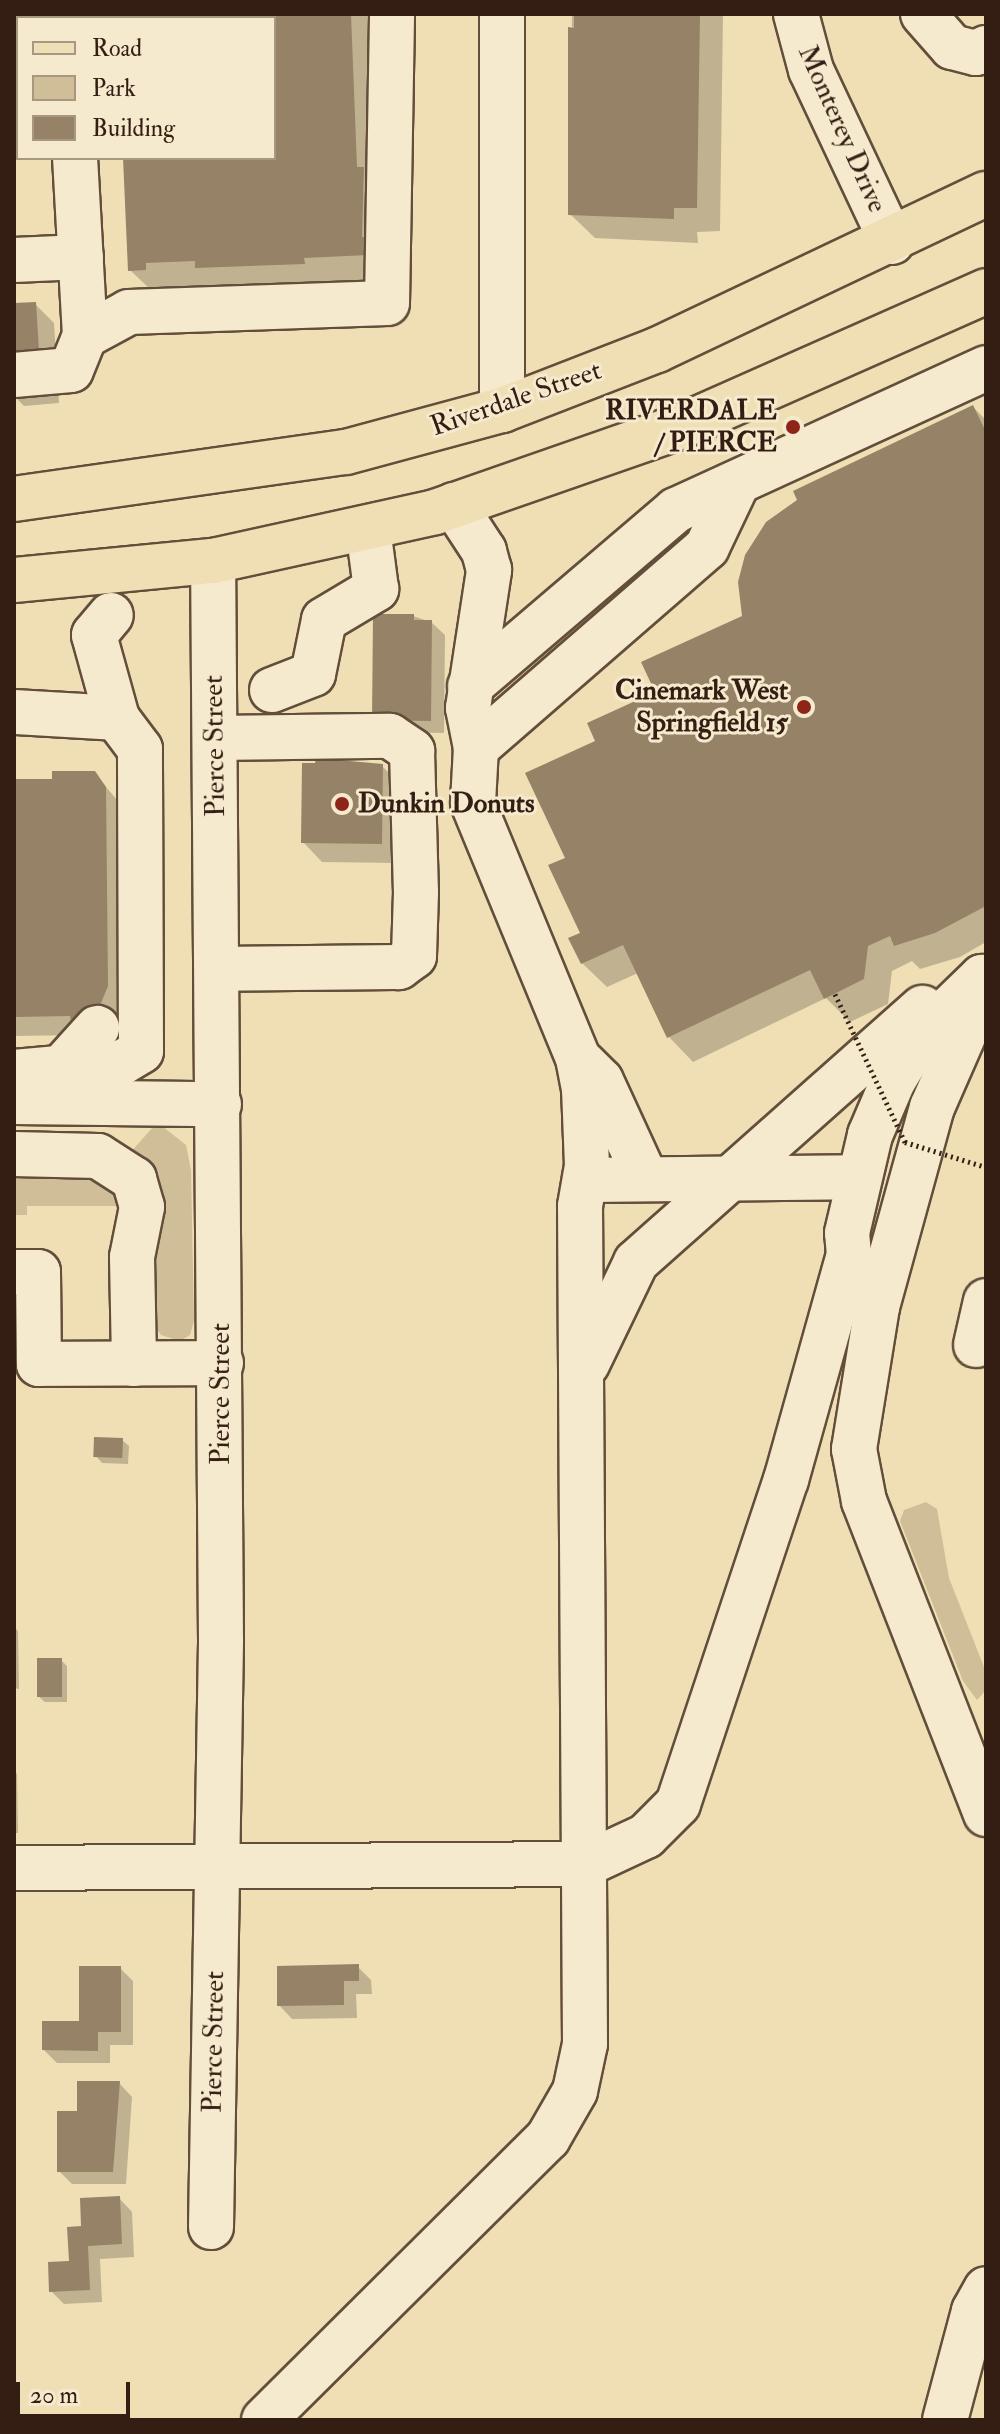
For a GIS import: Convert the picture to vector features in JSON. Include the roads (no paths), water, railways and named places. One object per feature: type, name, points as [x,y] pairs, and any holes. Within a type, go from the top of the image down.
[{"type":"main road","name":"Riverdale Street","points":[[14,499],[346,452],[502,410],[657,350],[892,242],[986,194]]},
{"type":"main road","points":[[14,580],[213,561],[368,528],[454,505],[682,426],[986,291]]},
{"type":"street","points":[[85,336],[129,312],[387,303],[392,14]]},
{"type":"street","points":[[502,14],[502,410]]},
{"type":"street","name":"Monterey Drive","points":[[796,14],[811,70],[892,242]]},
{"type":"street","points":[[923,14],[952,47],[976,53],[986,48]]},
{"type":"street","points":[[14,375],[71,370],[85,336],[75,160]]},
{"type":"street","points":[[14,260],[81,257]]},
{"type":"street","points":[[470,686],[665,519],[986,368]]},
{"type":"street","points":[[476,748],[707,547],[736,486]]},
{"type":"street","points":[[264,2420],[563,2118],[585,2044],[580,1206],[585,1180],[584,1089],[578,1058],[473,803],[476,748],[468,708],[489,570],[484,551],[454,505]]},
{"type":"street","points":[[215,709],[265,709],[272,690],[313,674],[324,620],[376,589],[368,528]]},
{"type":"street","name":"Pierce Street","points":[[211,2227],[221,1363],[213,561]]},
{"type":"street","points":[[14,1072],[123,1062],[141,1051],[140,749],[117,718],[94,635],[111,615],[103,572]]},
{"type":"street","points":[[215,709],[390,736],[412,751],[416,892],[414,956],[399,967],[218,969]]},
{"type":"street","points":[[14,712],[117,718]]},
{"type":"street","points":[[14,1868],[586,1864],[646,1836],[678,1804],[786,1480],[849,1255],[847,1233],[859,1177],[893,1081],[919,1038],[984,974]]},
{"type":"street","points":[[582,1374],[636,1262],[925,1005],[984,974]]},
{"type":"street","points":[[984,974],[976,1007],[932,1107],[877,1307],[854,1426],[860,1485],[986,1814]]},
{"type":"street","points":[[61,1068],[143,975]]},
{"type":"street","points":[[578,1058],[601,1081],[646,1179]]},
{"type":"street","points":[[14,1102],[219,1104]]},
{"type":"street","points":[[14,1154],[98,1156],[126,1172],[140,1192],[142,1207],[132,1257],[134,1364]]},
{"type":"street","points":[[585,1180],[859,1177]]},
{"type":"street","points":[[849,1255],[877,1307]]},
{"type":"street","points":[[26,1272],[39,1364],[221,1363]]},
{"type":"street","points":[[976,1345],[986,1301]]},
{"type":"street","points":[[945,2420],[974,2311],[986,2289]]},
{"type":"place","name":"RIVERDALE / PIERCE","points":[[793,427]]},
{"type":"place","name":"Cinemark West Springfield 15","points":[[804,707]]},
{"type":"place","name":"Dunkin Donuts","points":[[342,804]]}]
